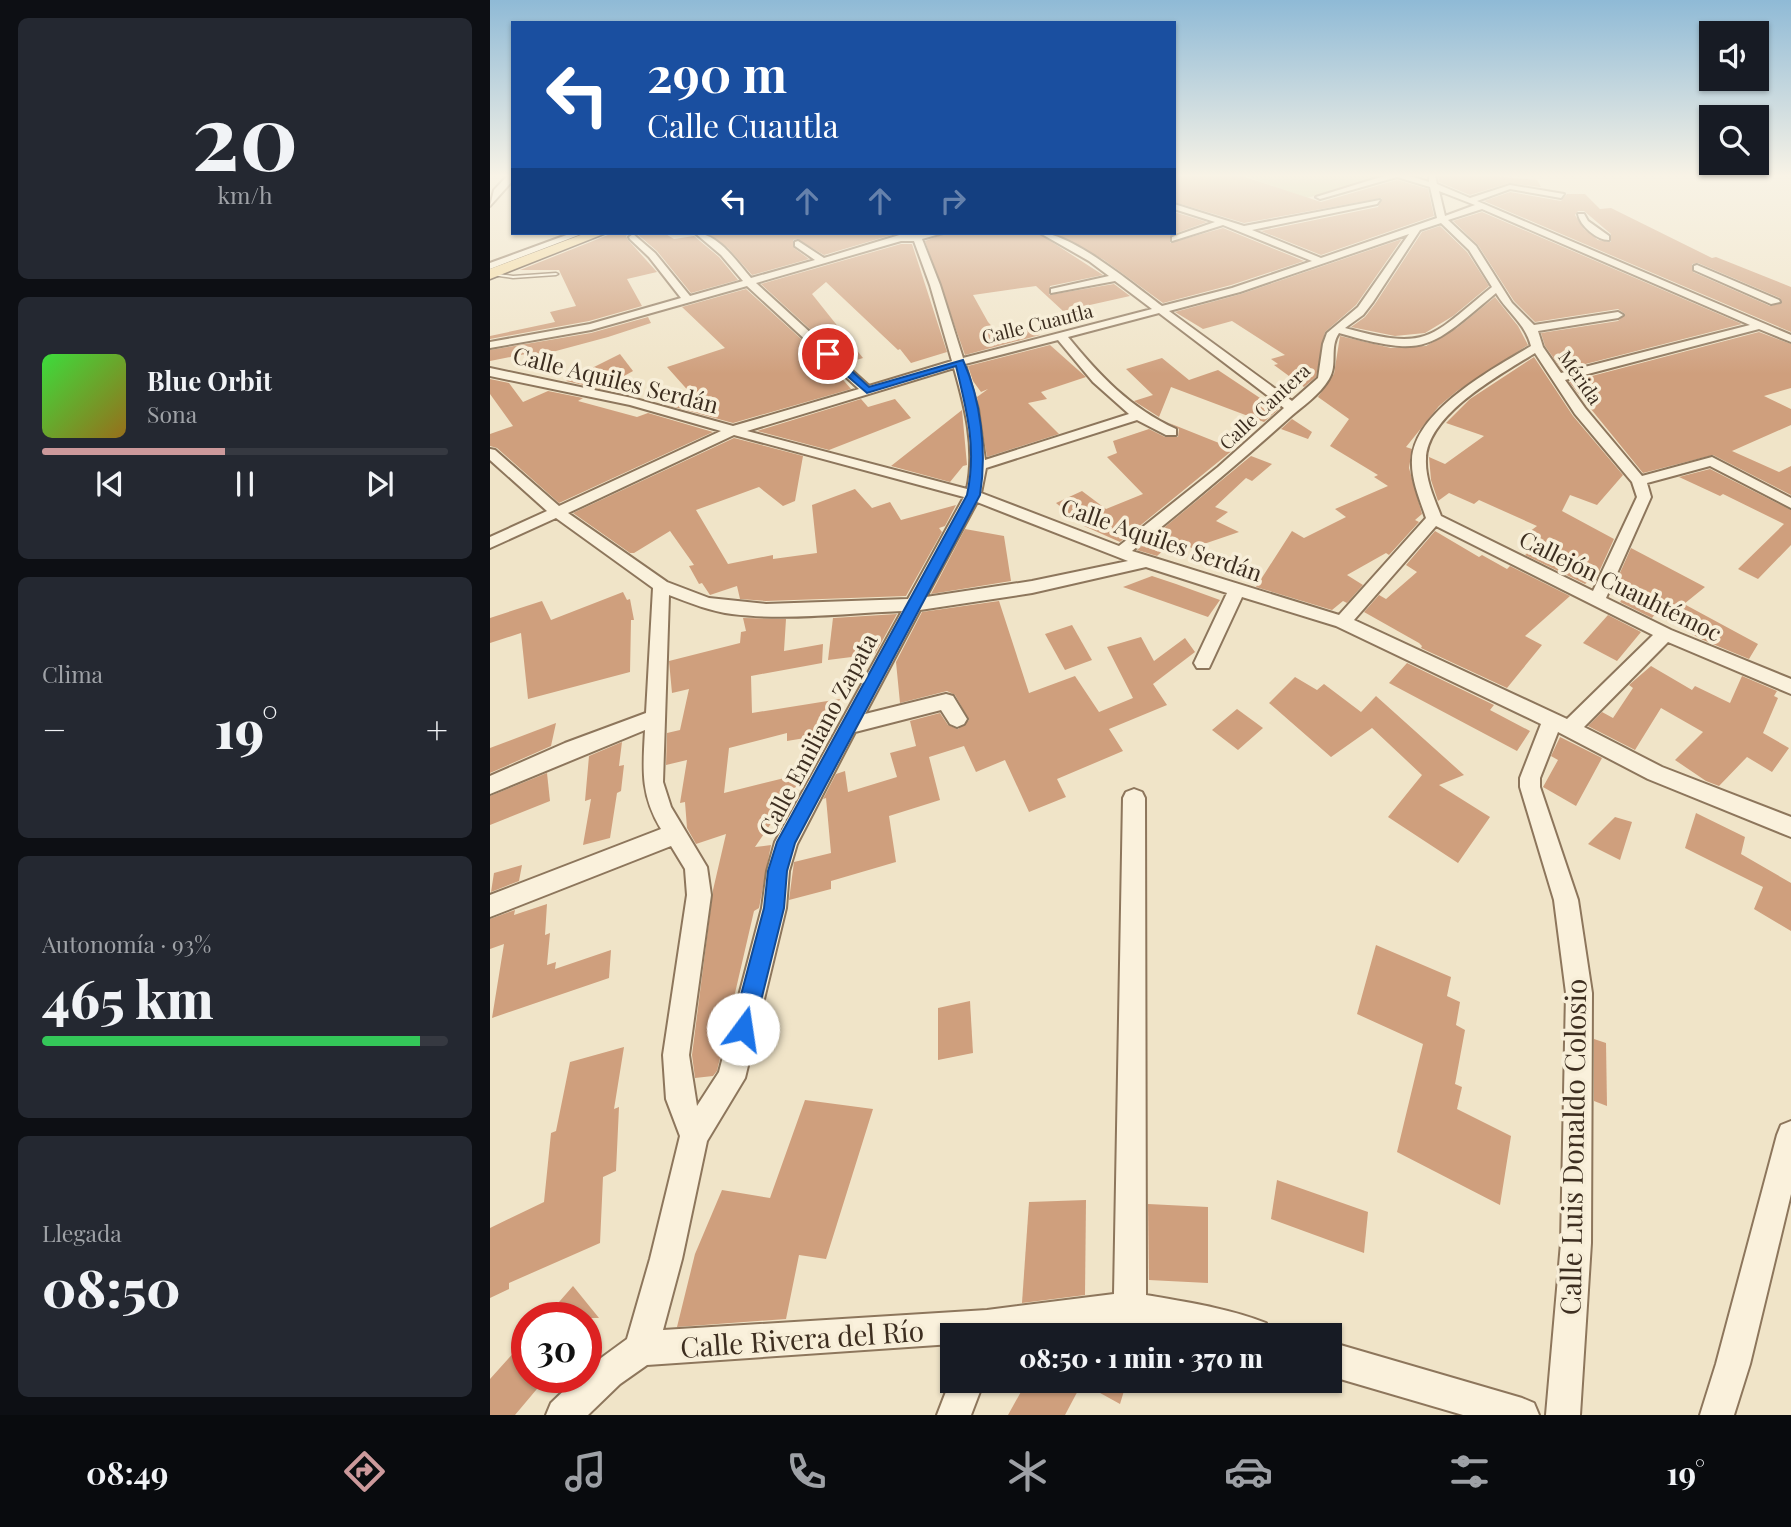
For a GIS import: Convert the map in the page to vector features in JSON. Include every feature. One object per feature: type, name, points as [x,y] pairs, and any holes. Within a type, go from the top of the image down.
[{"type":"main road","points":[[490,271],[576,241]]},
{"type":"street","points":[[490,271],[557,241]]},
{"type":"street","points":[[637,241],[688,300]]},
{"type":"street","points":[[709,241],[724,253],[749,282],[867,390]]},
{"type":"street","points":[[490,345],[591,327],[892,241]]},
{"type":"street","name":"Calle Emiliano Zapata","points":[[640,1349],[666,1259],[694,1136],[731,1078],[774,908],[778,871],[786,842],[974,495],[979,466],[972,409],[960,362],[917,241]]},
{"type":"street","points":[[1059,241],[1092,259],[1294,409]]},
{"type":"street","points":[[1273,241],[1323,261]]},
{"type":"street","name":"Calle Cuautla","points":[[490,543],[732,431],[960,362],[1236,290],[1380,241]]},
{"type":"street","points":[[1337,329],[1359,313],[1373,296],[1409,241]]},
{"type":"street","name":"Mérida","points":[[1466,241],[1473,248],[1496,288],[1532,329],[1537,347],[1580,411],[1639,481]]},
{"type":"street","points":[[1567,241],[1791,339]]},
{"type":"street","points":[[1576,245],[1591,241]]},
{"type":"street","points":[[798,244],[822,261]]},
{"type":"street","points":[[1697,268],[1774,302]]},
{"type":"street","points":[[1055,290],[1116,278]]},
{"type":"street","points":[[1337,329],[1388,341],[1416,342],[1447,329],[1496,288]]},
{"type":"street","points":[[1717,306],[1791,302]]},
{"type":"street","points":[[1532,329],[1618,315]]},
{"type":"street","points":[[1557,378],[1761,325]]},
{"type":"street","name":"Calle Cantera","points":[[1121,552],[1294,409],[1323,380],[1328,371],[1329,340],[1337,329]]},
{"type":"street","points":[[1061,336],[1106,390],[1136,416],[1171,432]]},
{"type":"street","points":[[1342,622],[1434,519],[1419,468],[1419,452],[1425,437],[1461,397],[1537,347]]},
{"type":"street","name":"Calle Aquiles Serdán","points":[[490,372],[632,402],[869,470],[974,495],[1146,562],[1342,622],[1561,725],[1655,774],[1791,827]]},
{"type":"street","points":[[979,466],[1136,416]]},
{"type":"street","points":[[490,453],[557,512],[662,586],[706,603],[731,608],[766,610],[914,605],[1032,587],[1146,562]]},
{"type":"street","points":[[1597,600],[1644,497],[1639,481],[1712,461],[1791,504]]},
{"type":"street","name":"Callejón Cuauhtémoc","points":[[1434,519],[1665,634],[1791,687]]},
{"type":"street","points":[[662,586],[653,782],[661,810],[696,867],[699,895],[676,1055],[680,1099],[694,1136]]},
{"type":"street","points":[[1203,663],[1237,590]]},
{"type":"street","name":"Calle Luis Donaldo Colosio","points":[[1563,1415],[1576,1243],[1579,993],[1566,900],[1530,787],[1530,778],[1561,725],[1665,634]]},
{"type":"street","points":[[850,726],[946,701],[957,719]]},
{"type":"street","points":[[490,785],[572,749],[657,717]]},
{"type":"street","points":[[1130,1308],[1134,798]]},
{"type":"street","points":[[490,906],[675,834]]},
{"type":"street","points":[[1717,1415],[1733,1364],[1791,1135]]},
{"type":"street","name":"Calle Rivera del Río","points":[[1035,1323],[1130,1308],[1209,1323]]},
{"type":"street","name":"Calle Rivera del Río","points":[[640,1349],[703,1343],[940,1333]]},
{"type":"street","points":[[563,1415],[608,1372],[640,1349]]},
{"type":"street","points":[[1342,1362],[1522,1415]]},
{"type":"street","points":[[954,1415],[962,1393]]},
{"type":"lane","points":[[490,271],[513,277],[556,274]]},
{"type":"building","points":[[593,241],[629,241],[657,272],[627,279],[642,306],[589,321],[490,339],[490,336],[555,322],[550,312],[576,306],[559,270],[520,270]]},
{"type":"building","points":[[645,241],[700,241],[719,257],[738,280],[691,293],[657,251]]},
{"type":"building","points":[[718,241],[793,241],[794,248],[809,259],[752,275]]},
{"type":"building","points":[[800,241],[871,241],[824,255]]},
{"type":"building","points":[[925,241],[1050,241],[1103,275],[1050,286],[1049,295],[1114,284],[1130,296],[1063,311],[1036,286],[973,295],[988,322],[1001,336],[1030,327],[1040,335],[965,355]]},
{"type":"building","points":[[1069,241],[1255,241],[1304,261],[1231,285],[1163,303],[1104,260]]},
{"type":"building","points":[[1286,241],[1361,241],[1321,255]]},
{"type":"building","points":[[1401,241],[1356,305],[1325,332],[1316,377],[1304,387],[1274,365],[1278,364],[1271,359],[1285,355],[1232,321],[1203,329],[1175,312],[1241,294]]},
{"type":"building","points":[[1416,241],[1456,241],[1467,252],[1489,286],[1453,316],[1425,333],[1395,336],[1351,327],[1365,317]]},
{"type":"building","points":[[1474,241],[1549,241],[1742,324],[1562,370],[1545,346],[1541,333],[1618,321],[1625,314],[1618,309],[1535,322],[1514,301]]},
{"type":"building","points":[[1578,241],[1678,241],[1712,258],[1716,257],[1791,287],[1791,332]],"holes":[[[1698,263],[1780,298],[1782,303],[1770,306],[1693,272],[1692,264]]]},
{"type":"building","points":[[901,244],[912,244],[947,352],[911,363],[900,349],[826,282],[812,294],[863,358],[847,363],[761,284]]},
{"type":"building","points":[[746,289],[832,367],[851,389],[733,423],[667,405],[692,395],[667,367],[725,348],[682,307]]},
{"type":"building","points":[[1495,297],[1518,326],[1528,345],[1457,391],[1439,406],[1406,447],[1412,449],[1409,468],[1422,514],[1415,520],[1419,522],[1389,555],[1386,553],[1347,575],[1363,585],[1347,603],[1343,601],[1332,610],[1256,587],[1292,531],[1304,538],[1346,517],[1335,509],[1388,486],[1374,477],[1378,475],[1330,446],[1349,419],[1318,397],[1334,374],[1340,336],[1391,348],[1426,346],[1457,328]]},
{"type":"building","points":[[648,317],[651,323],[608,337],[541,355],[536,352],[490,361],[490,350],[591,333]]},
{"type":"building","points":[[1759,332],[1791,344],[1791,388],[1764,396],[1791,409],[1791,425],[1732,451],[1779,472],[1791,466],[1791,495],[1713,455],[1643,473],[1569,382]]},
{"type":"building","points":[[1050,345],[1086,377],[1041,392],[1047,399],[1028,403],[1059,434],[987,457],[977,397],[988,389],[981,392],[973,381],[968,366]]},
{"type":"building","points":[[620,354],[633,371],[601,389],[566,381]]},
{"type":"building","points":[[1534,357],[1573,416],[1623,475],[1597,505],[1570,495],[1562,511],[1614,539],[1598,574],[1585,584],[1525,555],[1544,540],[1529,532],[1537,526],[1479,500],[1474,504],[1449,493],[1438,501],[1431,480],[1429,457],[1445,464],[1484,436],[1446,423],[1470,399]]},
{"type":"building","points":[[1162,358],[1189,380],[1218,370],[1278,410],[1264,422],[1171,387],[1159,417],[1134,401],[1153,395],[1126,369]]},
{"type":"building","points":[[490,379],[509,383],[523,402],[548,391],[583,398],[578,401],[637,417],[648,413],[713,432],[559,503],[497,448],[490,446],[490,434],[513,426],[490,394]]},
{"type":"building","points":[[861,399],[868,407],[895,399],[911,418],[829,450],[757,431]]},
{"type":"building","points":[[962,410],[967,465],[963,466],[950,482],[891,466]]},
{"type":"building","points":[[1292,419],[1312,432],[1308,439],[1281,429]]},
{"type":"building","points":[[1169,423],[1234,449],[1120,542],[1084,526],[1056,503],[1082,491],[1106,509],[1143,494],[1107,457],[1117,453],[1113,441],[1149,429],[1165,437],[1178,437],[1179,429]]},
{"type":"building","points":[[734,438],[803,456],[795,501],[783,506],[759,487],[696,510],[728,564],[773,555],[773,559],[817,553],[812,505],[855,489],[872,508],[890,502],[901,520],[956,505],[945,526],[939,528],[942,532],[906,596],[766,601],[740,599],[737,586],[710,595],[702,583],[699,584],[689,566],[694,565],[670,531],[630,553],[573,513]]},
{"type":"building","points":[[1251,456],[1272,464],[1252,481],[1246,478],[1215,507],[1228,512],[1216,521],[1239,532],[1192,548],[1175,540],[1157,556],[1137,550]]},
{"type":"building","points":[[1710,469],[1791,510],[1791,545],[1758,579],[1738,569],[1784,524],[1723,494],[1720,496],[1679,477]]},
{"type":"building","points":[[965,529],[1004,536],[1011,581],[931,594]]},
{"type":"building","points":[[1435,531],[1479,557],[1482,555],[1507,569],[1510,566],[1570,596],[1525,636],[1542,645],[1507,688],[1421,648],[1419,643],[1364,612],[1379,595],[1386,599],[1417,572],[1406,565]]},
{"type":"building","points":[[1631,548],[1705,587],[1684,604],[1758,644],[1749,659],[1703,640],[1655,614],[1652,618],[1620,602],[1629,591],[1615,584]]},
{"type":"building","points":[[1152,576],[1220,600],[1208,617],[1123,587]]},
{"type":"building","points":[[623,592],[627,600],[630,599],[634,620],[631,620],[630,672],[528,699],[521,633],[490,643],[490,618],[542,601],[551,620]]},
{"type":"building","points":[[999,601],[1029,693],[1075,676],[1099,712],[1133,698],[1107,647],[1141,637],[1154,661],[1185,638],[1195,652],[1153,684],[1167,705],[1109,729],[1123,751],[1057,779],[1066,797],[1029,812],[1005,760],[976,772],[964,746],[929,757],[940,800],[889,816],[896,862],[831,881],[831,889],[789,900],[794,862],[831,853],[826,798],[823,799],[836,774],[845,771],[848,792],[897,777],[890,753],[916,746],[910,721],[906,722],[940,713],[948,725],[958,729],[969,720],[955,695],[947,691],[900,703],[896,662],[922,612]]},
{"type":"building","points":[[897,614],[875,654],[828,660],[833,618]]},
{"type":"building","points":[[1608,615],[1641,632],[1617,661],[1583,643]]},
{"type":"building","points":[[743,618],[786,619],[784,651],[823,644],[822,663],[751,676],[752,713],[840,699],[823,735],[787,741],[787,733],[729,748],[724,793],[805,773],[755,847],[771,845],[759,908],[754,911],[717,1071],[713,1076],[695,1078],[692,1055],[713,890],[726,834],[696,844],[687,828],[685,802],[680,803],[687,760],[666,765],[667,733],[680,730],[689,689],[672,693],[669,661],[740,643],[741,632],[746,631]]},
{"type":"building","points":[[1072,625],[1092,660],[1065,670],[1045,634]]},
{"type":"building","points":[[1407,663],[1494,705],[1490,710],[1530,731],[1517,751],[1389,683]]},
{"type":"building","points":[[1651,666],[1692,690],[1695,686],[1730,703],[1742,676],[1777,691],[1774,696],[1778,698],[1763,733],[1789,748],[1772,772],[1747,757],[1719,786],[1706,781],[1675,760],[1703,732],[1661,708],[1635,750],[1588,726],[1602,712],[1613,718],[1633,688],[1629,685]]},
{"type":"building","points":[[1295,677],[1317,690],[1324,684],[1361,712],[1376,696],[1464,775],[1439,785],[1490,817],[1458,863],[1388,817],[1422,775],[1372,728],[1331,757],[1269,703]]},
{"type":"building","points":[[1237,709],[1263,728],[1238,750],[1212,730]]},
{"type":"building","points":[[556,723],[551,746],[490,773],[490,748]]},
{"type":"building","points":[[1560,737],[1602,758],[1576,806],[1543,787],[1558,760],[1551,756]]},
{"type":"building","points":[[622,742],[619,766],[624,765],[621,791],[617,793],[610,838],[583,845],[591,799],[585,801],[589,756]]},
{"type":"building","points":[[547,773],[550,801],[490,825],[490,796]]},
{"type":"building","points":[[1696,813],[1745,837],[1741,854],[1791,883],[1791,931],[1754,909],[1763,887],[1685,848]]},
{"type":"building","points":[[1615,817],[1632,822],[1620,860],[1588,844]]},
{"type":"building","points":[[522,865],[519,881],[491,892],[494,873]]},
{"type":"building","points":[[547,904],[545,935],[550,933],[547,965],[556,962],[555,969],[611,950],[609,978],[492,1018],[504,944],[490,949],[490,919],[515,910],[514,915]]},
{"type":"building","points":[[1376,945],[1451,977],[1447,996],[1460,1002],[1456,1025],[1465,1030],[1455,1084],[1462,1087],[1457,1109],[1511,1136],[1500,1205],[1397,1152],[1423,1044],[1357,1014]]},
{"type":"building","points":[[970,1001],[973,1053],[938,1060],[938,1008]]},
{"type":"building","points":[[1594,1039],[1606,1043],[1607,1106],[1594,1101]]},
{"type":"building","points":[[624,1047],[614,1109],[619,1107],[616,1171],[603,1177],[600,1243],[509,1283],[509,1289],[490,1298],[490,1228],[544,1202],[551,1133],[556,1131],[570,1062]]},
{"type":"building","points":[[805,1100],[873,1109],[826,1259],[799,1255],[786,1319],[677,1327],[695,1254],[722,1190],[770,1198]]},
{"type":"building","points":[[1277,1180],[1368,1212],[1364,1253],[1271,1219]]},
{"type":"building","points":[[1086,1200],[1085,1295],[1022,1303],[1029,1202]]},
{"type":"building","points":[[1148,1204],[1208,1207],[1208,1283],[1149,1280]]},
{"type":"building","points":[[573,1286],[586,1302],[559,1302]]},
{"type":"building","points":[[511,1356],[511,1393],[534,1393],[515,1415],[490,1415],[490,1379]]},
{"type":"building","points":[[1020,1393],[1077,1393],[1065,1415],[1008,1415]]},
{"type":"building","points":[[1100,1393],[1123,1393],[1120,1404]]},
{"type":"route","points":[[743,1029],[774,908],[778,871],[786,842],[974,495],[979,466],[972,409],[960,362],[867,390],[828,354]]}]
